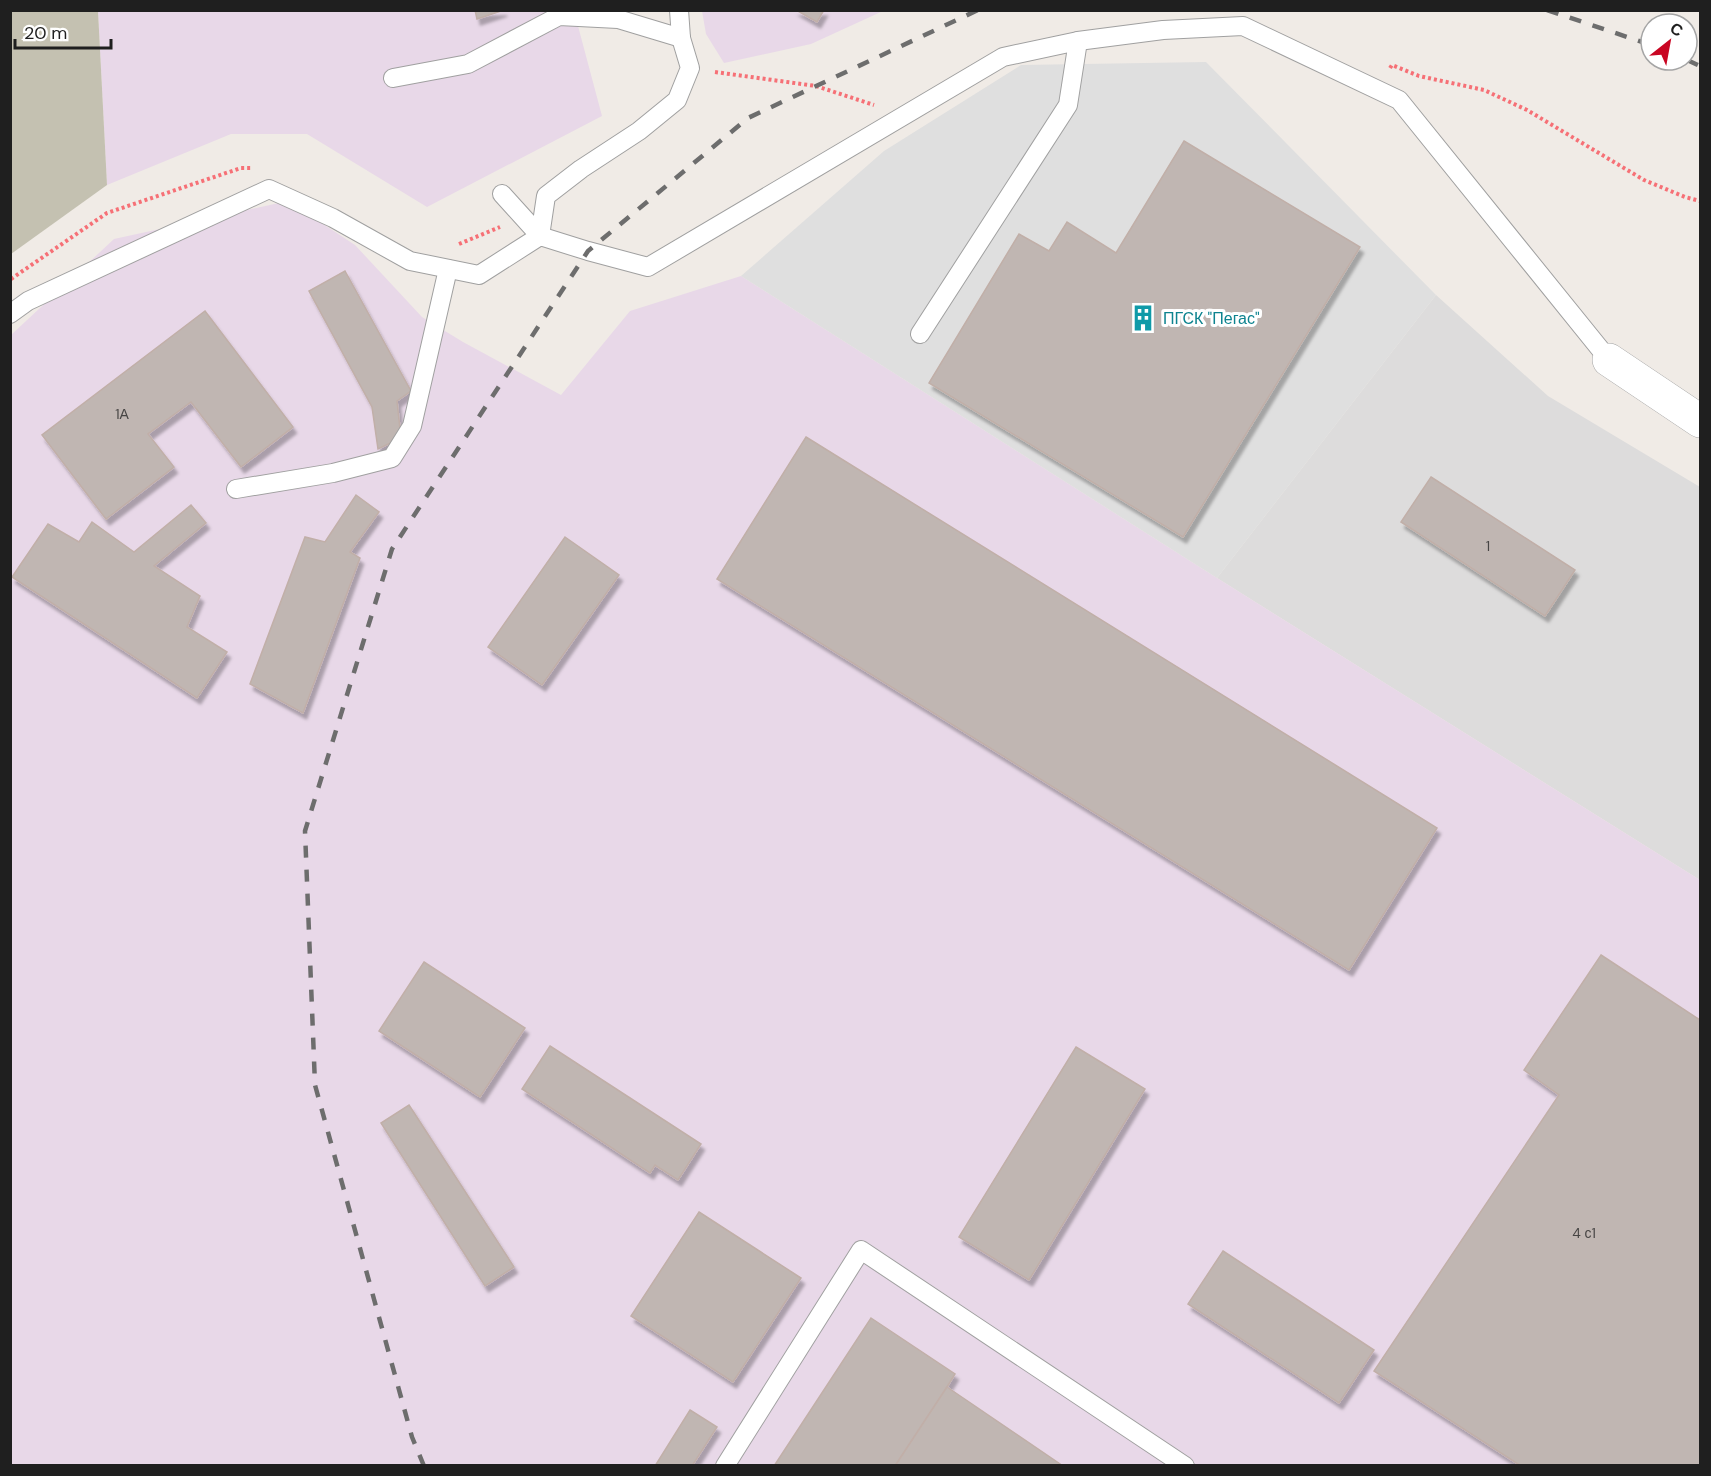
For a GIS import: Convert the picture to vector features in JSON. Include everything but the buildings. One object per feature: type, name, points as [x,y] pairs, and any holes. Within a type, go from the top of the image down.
[{"type":"street","points":[[1609,360],[1701,421]]},
{"type":"lane","points":[[10,314],[28,301],[269,189],[333,218],[410,261],[479,275],[540,236],[546,196],[581,169],[639,131],[677,100],[690,68],[681,38],[679,10]]},
{"type":"lane","points":[[393,78],[468,64],[559,16],[618,19],[681,38]]},
{"type":"lane","points":[[502,194],[540,236],[648,267],[1003,57],[1078,41],[1163,30],[1243,26],[1399,100],[1609,360]]},
{"type":"lane","points":[[920,334],[1068,105],[1078,41]]},
{"type":"lane","points":[[236,489],[333,473],[392,458],[412,426],[448,268]]},
{"type":"lane","points":[[725,1466],[861,1250],[1185,1466]]},
{"type":"path","points":[[1379,90],[1392,64],[1419,75],[1484,90],[1527,110],[1644,180],[1701,201]]},
{"type":"path","points":[[690,68],[816,86],[906,115]]},
{"type":"shaded area","points":[[11,10],[98,11],[107,185],[11,254]]},
{"type":"shaded area","points":[[98,11],[574,11],[602,116],[427,207],[307,134],[231,134],[107,185]]},
{"type":"shaded area","points":[[702,11],[883,11],[811,44],[724,63],[706,34]]},
{"type":"shaded area","points":[[1206,62],[1436,295],[1217,578],[741,276],[884,151],[1021,65]]},
{"type":"shaded area","points":[[288,201],[355,245],[422,317],[561,395],[630,311],[741,276],[1217,578],[1700,880],[1700,1465],[11,1466],[11,335],[114,239]]},
{"type":"shaded area","points":[[1436,295],[1548,396],[1700,487],[1700,880],[1217,578]]},
{"type":"railway","points":[[424,1466],[412,1437],[315,1085],[305,831],[392,549],[588,251],[748,118],[978,10]]},
{"type":"railway","points":[[1547,10],[1639,41]]},
{"type":"place","name":"ПГСК \"Пегас\"","points":[[1143,318]]}]
